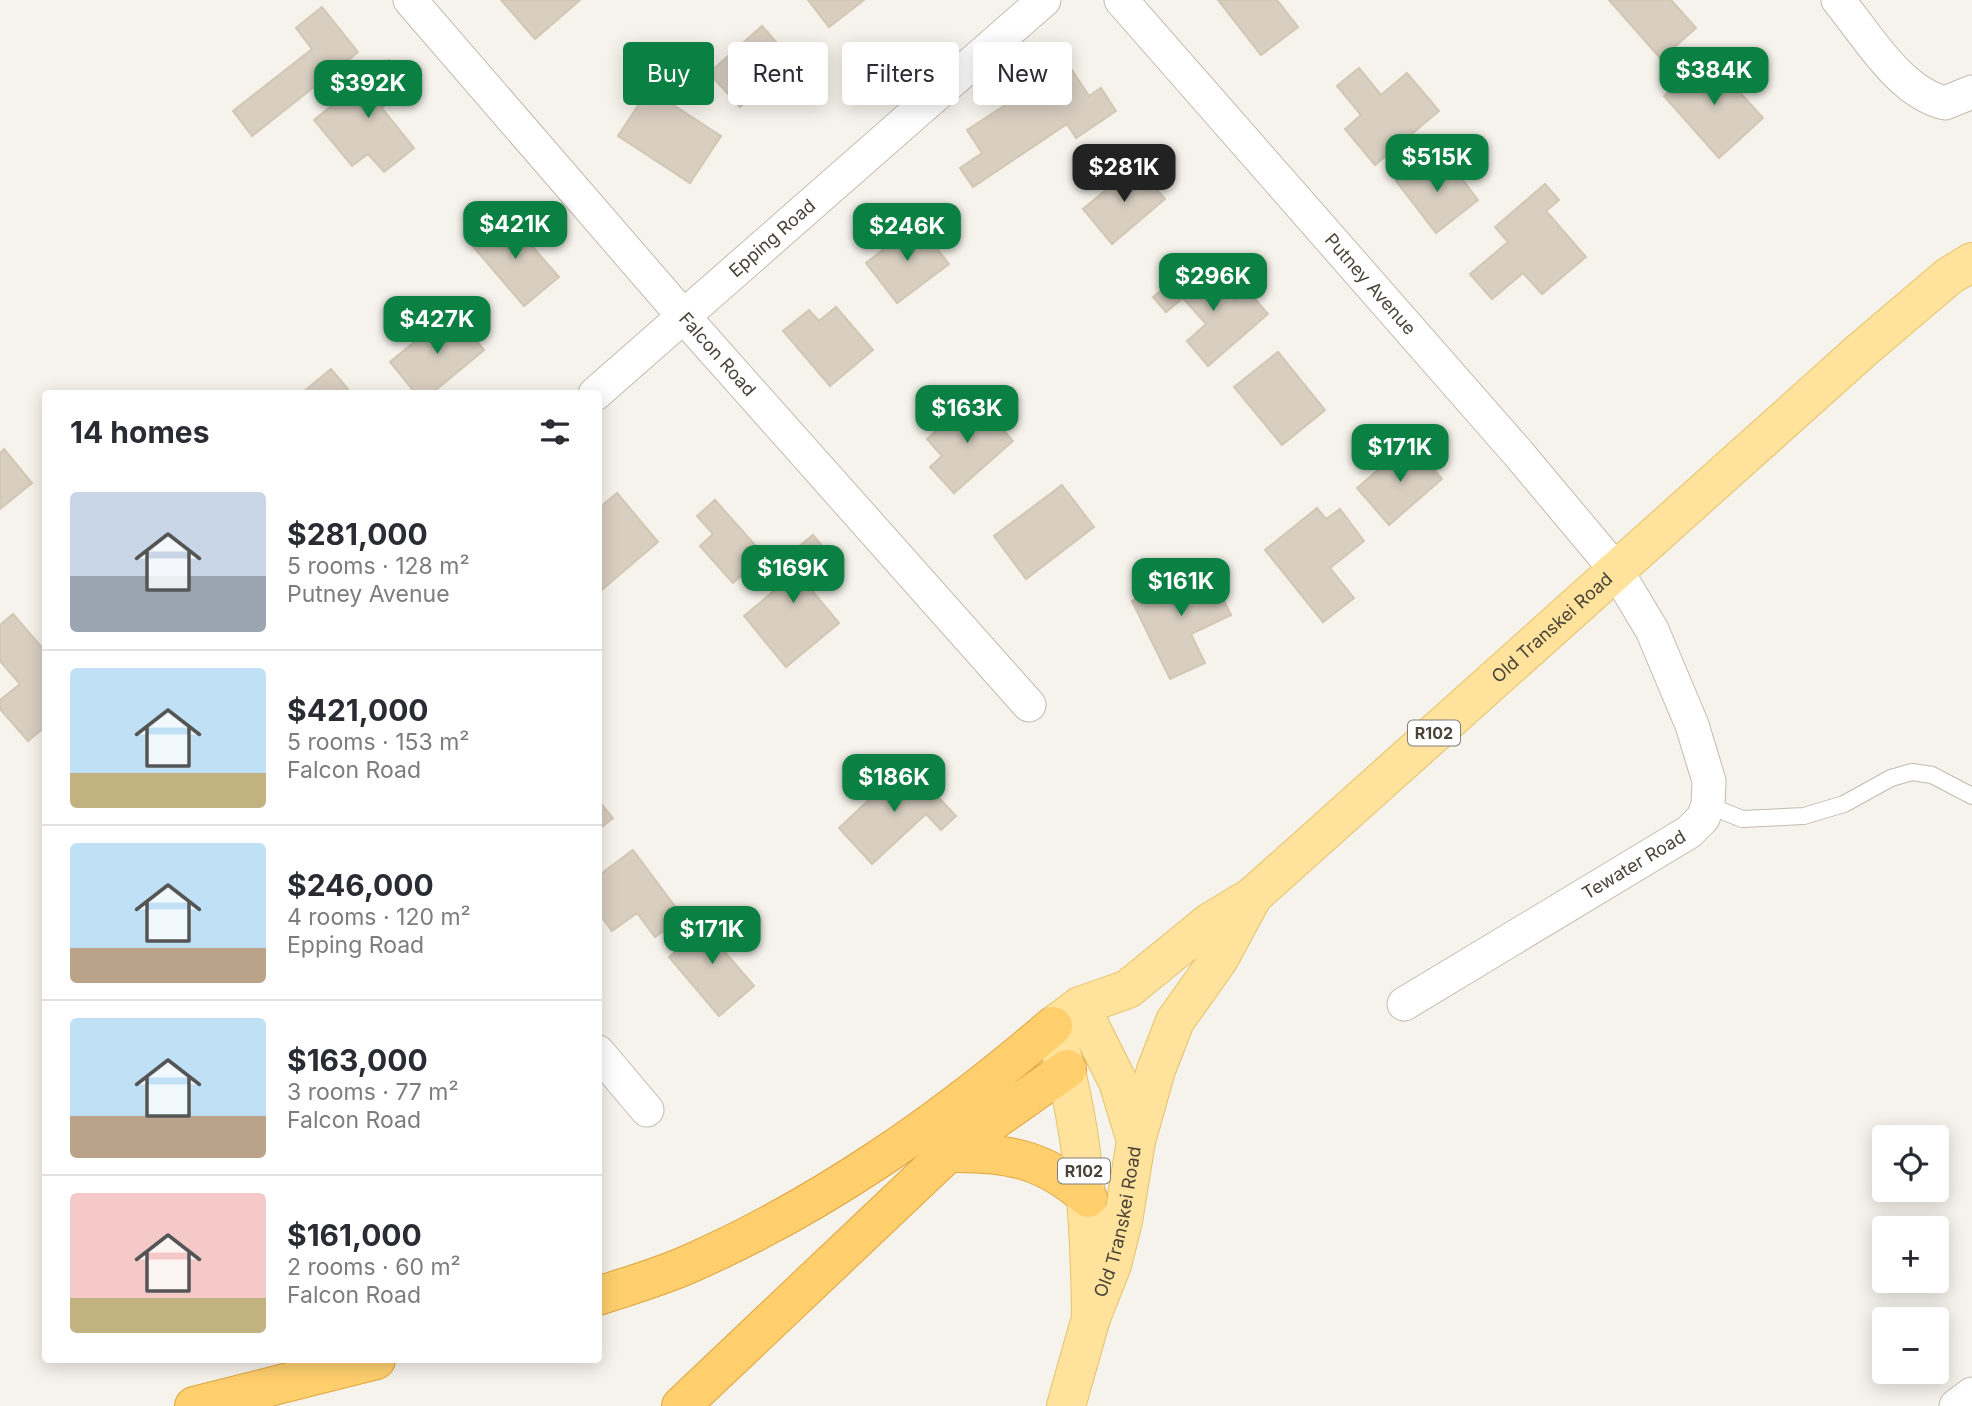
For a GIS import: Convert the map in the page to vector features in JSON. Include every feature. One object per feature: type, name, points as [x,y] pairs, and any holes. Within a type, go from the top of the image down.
[{"type":"highway","points":[[602,1295],[686,1265],[751,1235],[837,1187],[988,1081],[1066,1016]]},
{"type":"highway","points":[[681,1406],[948,1153],[1067,1069]]},
{"type":"highway","points":[[948,1153],[1009,1155],[1038,1164],[1088,1198]]},
{"type":"highway","points":[[194,1406],[364,1363]]},
{"type":"main road","name":"Old Transkei Road","points":[[1066,1016],[1128,989],[1210,922],[1252,896],[1862,350],[1949,276],[1972,262]]},
{"type":"main road","points":[[1136,1141],[1156,1070],[1175,1021],[1228,943],[1252,896]]},
{"type":"main road","name":"Old Transkei Road","points":[[1102,1046],[1128,989]]},
{"type":"main road","name":"Old Transkei Road","points":[[1066,1016],[1102,1046],[1122,1094],[1136,1141],[1115,1254],[1091,1318],[1066,1406]]},
{"type":"main road","name":"Old Transkei Road","points":[[1066,1016],[1067,1069],[1088,1198],[1091,1318]]},
{"type":"main road","points":[[1067,1069],[1102,1046]]},
{"type":"street","name":"Falcon Road","points":[[410,0],[684,317],[1029,705]]},
{"type":"street","name":"Epping Road","points":[[600,390],[1044,0]]},
{"type":"street","name":"Putney Avenue","points":[[1121,0],[1518,453],[1616,570]]},
{"type":"street","points":[[1838,0],[1891,65],[1919,91],[1945,103],[1972,92]]},
{"type":"street","points":[[1616,570],[1652,630],[1692,725],[1709,781],[1708,805]]},
{"type":"street","name":"Tewater Road","points":[[1404,1004],[1554,912],[1667,848],[1696,825],[1708,805]]},
{"type":"street","points":[[602,1057],[647,1110]]},
{"type":"street","points":[[1956,1406],[1972,1394]]},
{"type":"lane","points":[[1708,805],[1742,819],[1804,816],[1844,804],[1891,778],[1912,772],[1932,775],[1972,796]]},
{"type":"building","points":[[501,0],[580,0],[535,39]]},
{"type":"building","points":[[808,0],[864,0],[829,27]]},
{"type":"building","points":[[1218,0],[1277,0],[1298,27],[1261,55]]},
{"type":"building","points":[[1609,0],[1671,0],[1696,28],[1661,59]]},
{"type":"building","points":[[322,7],[358,52],[252,136],[233,111],[312,49],[296,28]]},
{"type":"building","points":[[762,26],[776,42],[744,42]]},
{"type":"building","points":[[728,56],[728,94],[714,78],[714,69]]},
{"type":"building","points":[[1708,57],[1763,118],[1719,158],[1664,96]]},
{"type":"building","points":[[389,60],[410,85],[382,108],[414,148],[384,172],[368,154],[352,166],[314,120]]},
{"type":"building","points":[[1359,68],[1381,95],[1407,73],[1439,111],[1375,165],[1345,129],[1361,115],[1337,86]]},
{"type":"building","points":[[1072,70],[1089,96],[1101,88],[1116,111],[1076,138],[1067,124],[973,187],[960,168],[982,153],[967,130],[1005,105],[1072,105]]},
{"type":"building","points":[[638,105],[674,105],[721,136],[690,183],[618,136]]},
{"type":"building","points":[[1449,162],[1478,200],[1436,233],[1396,181],[1420,163],[1431,177]]},
{"type":"building","points":[[1136,165],[1165,199],[1112,244],[1083,209]]},
{"type":"building","points":[[1545,184],[1559,200],[1546,211],[1586,257],[1542,294],[1523,273],[1492,299],[1470,274],[1508,242],[1495,227]]},
{"type":"building","points":[[505,215],[559,277],[524,306],[471,244]]},
{"type":"building","points":[[917,223],[949,264],[897,303],[866,263]]},
{"type":"building","points":[[1187,269],[1202,286],[1213,276],[1235,301],[1247,290],[1268,314],[1208,366],[1187,341],[1206,324],[1183,298],[1166,312],[1153,297]]},
{"type":"building","points":[[836,307],[873,350],[830,386],[783,331],[809,310],[819,321]]},
{"type":"building","points":[[452,311],[484,350],[436,390],[413,390],[390,362]]},
{"type":"building","points":[[1278,352],[1325,410],[1282,445],[1234,387]]},
{"type":"building","points":[[331,369],[349,390],[306,390]]},
{"type":"building","points":[[974,397],[1013,441],[954,493],[930,467],[942,456],[927,439]]},
{"type":"building","points":[[1410,442],[1442,479],[1389,525],[1357,488]]},
{"type":"building","points":[[4,449],[32,483],[0,509],[0,453]]},
{"type":"building","points":[[1062,485],[1094,527],[1026,579],[994,536]]},
{"type":"building","points":[[617,493],[658,542],[602,590],[602,506]]},
{"type":"building","points":[[715,500],[764,555],[733,583],[700,546],[713,534],[697,516]]},
{"type":"building","points":[[1317,508],[1326,519],[1340,509],[1364,541],[1330,568],[1354,598],[1323,622],[1265,550]]},
{"type":"building","points":[[813,535],[832,558],[804,581],[839,623],[786,667],[744,616],[775,590],[763,576]]},
{"type":"building","points":[[1207,565],[1231,615],[1191,634],[1205,663],[1170,679],[1132,601]]},
{"type":"building","points":[[13,614],[42,647],[42,729],[28,741],[0,709],[0,700],[20,684],[0,661],[0,625]]},
{"type":"building","points":[[907,764],[956,816],[941,830],[926,814],[872,864],[839,828]]},
{"type":"building","points":[[602,805],[613,818],[602,827]]},
{"type":"building","points":[[633,850],[683,917],[655,937],[637,913],[612,931],[602,917],[602,873]]},
{"type":"building","points":[[720,913],[735,930],[718,944],[754,986],[719,1016],[669,957]]}]
